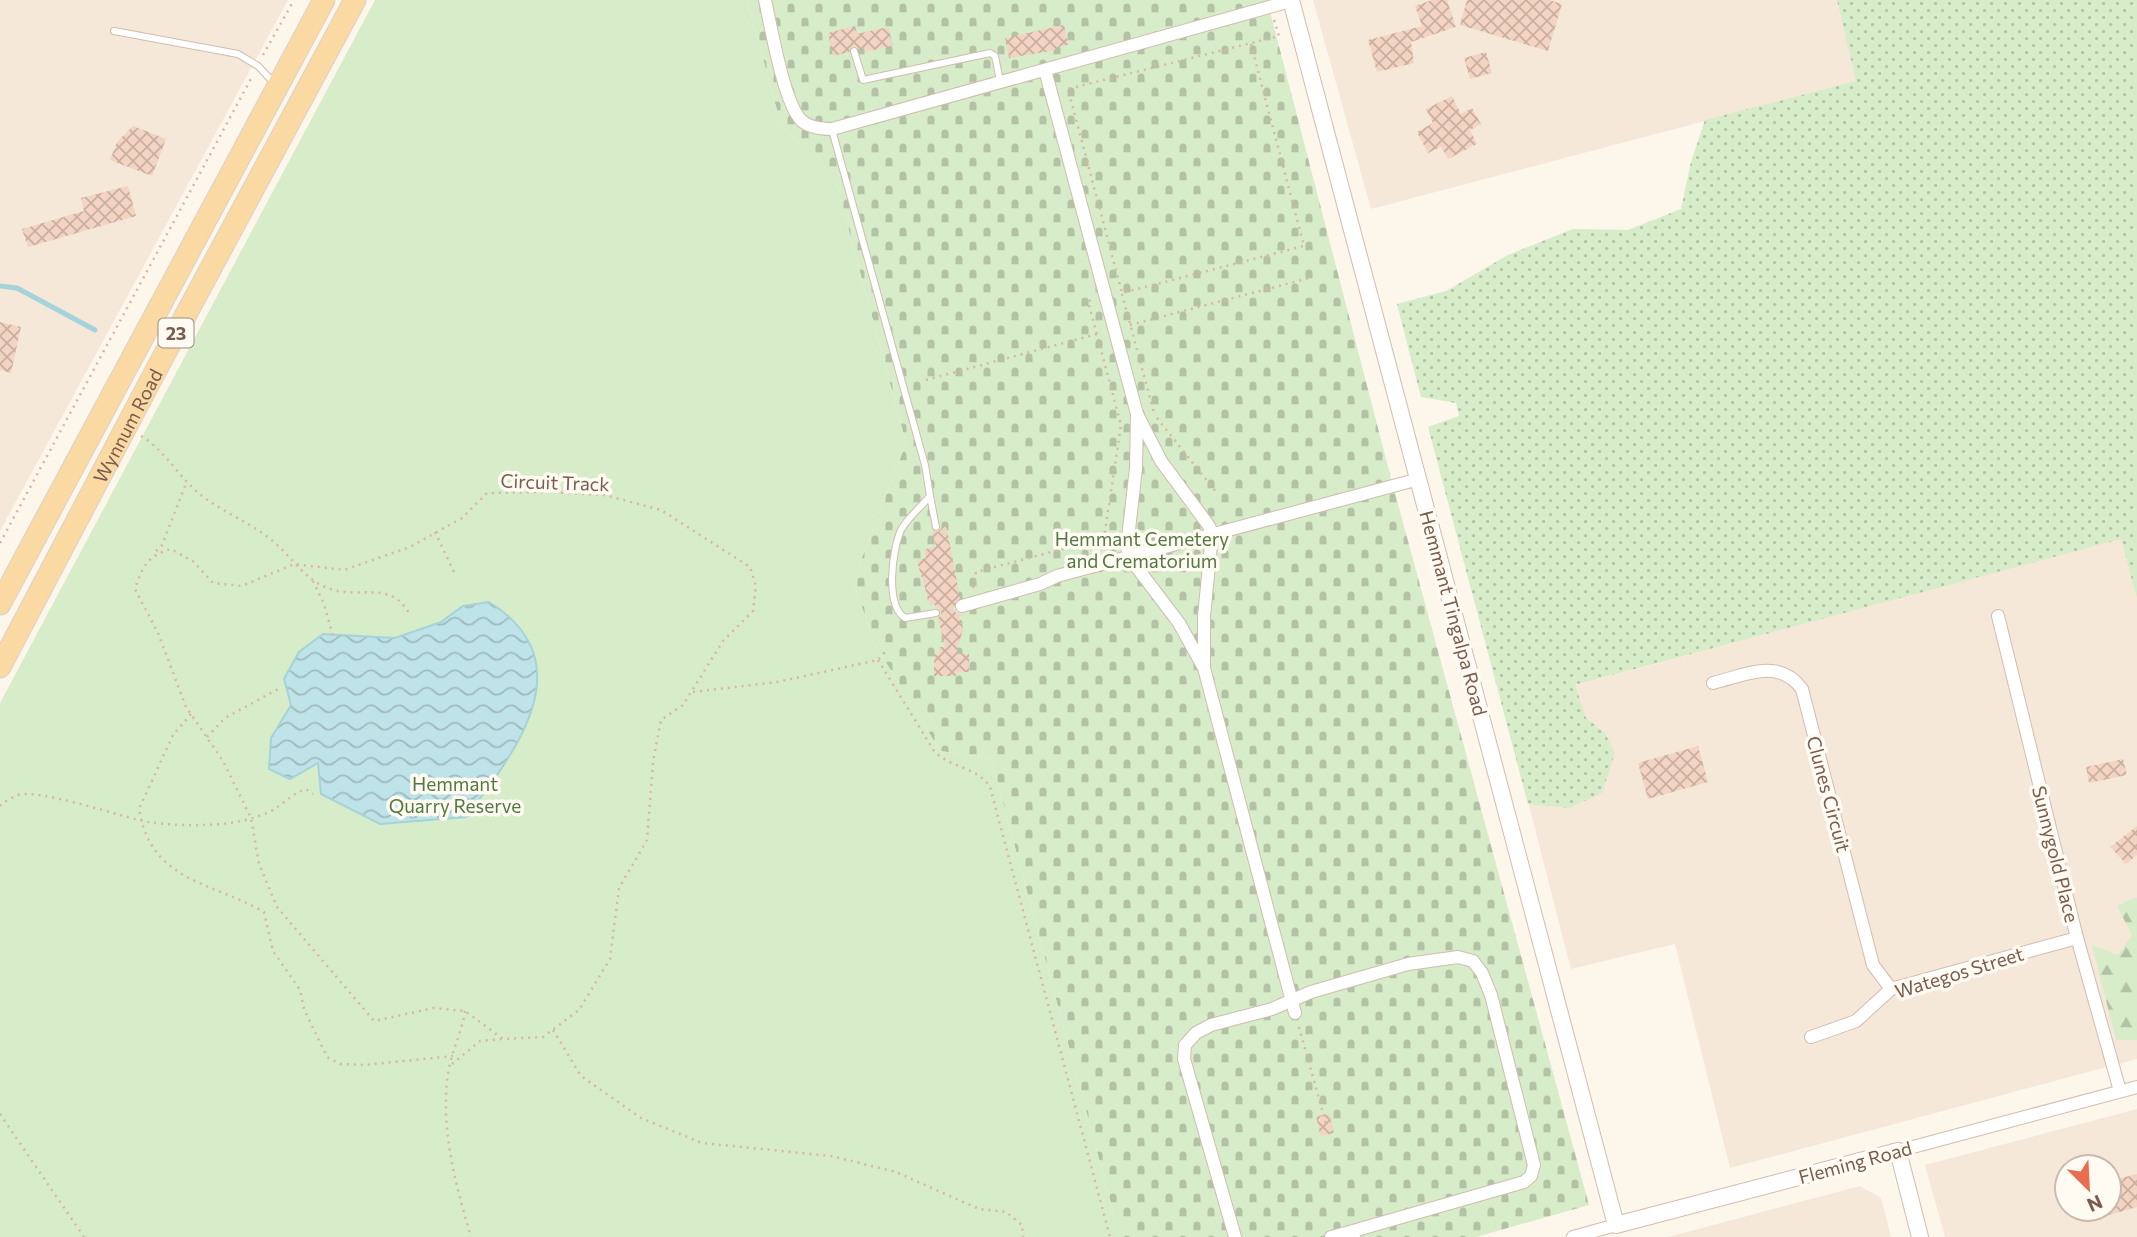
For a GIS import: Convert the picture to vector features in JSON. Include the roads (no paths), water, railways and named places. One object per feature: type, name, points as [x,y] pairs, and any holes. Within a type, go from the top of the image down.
[{"type":"main road","name":"Wynnum Road","points":[[0,604],[324,0]]},
{"type":"main road","name":"Wynnum Road","points":[[0,667],[355,0]]},
{"type":"street","points":[[765,0],[790,102],[802,121],[816,128],[832,129],[1291,1]]},
{"type":"street","name":"Hemmant Tingalpa Road","points":[[1291,1],[1616,1226]]},
{"type":"street","points":[[1045,71],[1137,414],[1161,461],[1209,526],[1212,535],[1203,616],[1204,668],[1294,1007]]},
{"type":"street","points":[[1137,414],[1136,468],[1127,547],[1129,557],[1179,623],[1204,668]]},
{"type":"street","points":[[1136,468],[1161,461]]},
{"type":"street","points":[[962,606],[1129,557],[1419,479]]},
{"type":"street","points":[[1179,623],[1203,616]]},
{"type":"street","name":"Sunnygold Place","points":[[1998,616],[2077,938],[2120,1091]]},
{"type":"street","name":"Clunes Circuit","points":[[1713,684],[1775,670],[1792,676],[1802,689],[1874,965],[1891,989]]},
{"type":"street","name":"Wategos Street","points":[[1811,1037],[1856,1021],[1891,989],[2077,938]]},
{"type":"street","points":[[1235,1237],[1184,1059],[1185,1045],[1196,1033],[1211,1025],[1272,1009],[1294,1007],[1408,964],[1458,957],[1472,961],[1482,974],[1491,995],[1534,1165],[1531,1176],[1524,1182],[1354,1234],[1331,1237]]},
{"type":"street","name":"Fleming Road","points":[[1573,1237],[2137,1087]]},
{"type":"street","points":[[1898,1151],[1920,1237]]},
{"type":"lane","points":[[114,32],[238,54],[258,66],[278,87]]},
{"type":"lane","points":[[854,51],[861,78],[866,80],[993,53],[1001,83]]},
{"type":"lane","points":[[832,129],[925,465],[936,527]]},
{"type":"lane","points":[[930,496],[902,529],[893,566],[892,595],[895,608],[905,618],[936,613]]},
{"type":"water","points":[[489,602],[518,626],[533,652],[537,680],[532,708],[520,737],[504,765],[466,817],[380,824],[321,794],[318,763],[290,779],[269,769],[271,738],[291,705],[284,679],[299,652],[323,634],[395,638],[441,622],[463,606]]},
{"type":"waterway","points":[[0,286],[17,288],[95,330]]},
{"type":"park label","name":"Hemmant Cemetery and Crematorium","points":[[1142,549]]},
{"type":"park label","name":"Hemmant Quarry Reserve","points":[[455,794]]}]
